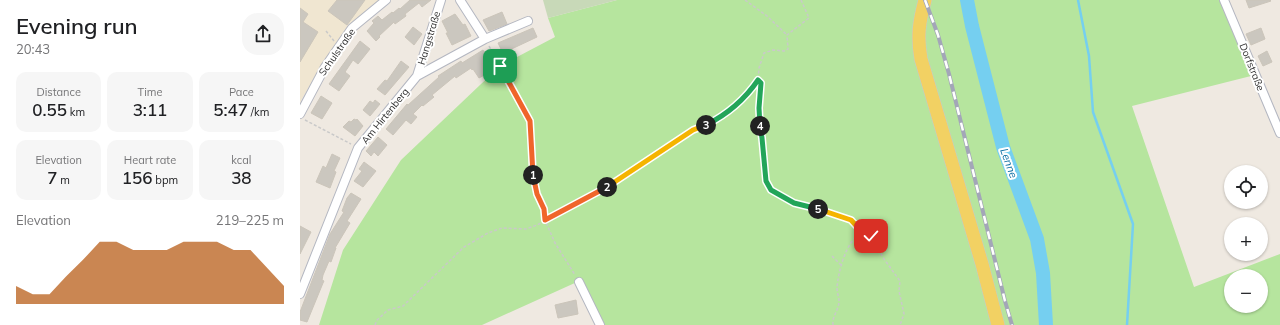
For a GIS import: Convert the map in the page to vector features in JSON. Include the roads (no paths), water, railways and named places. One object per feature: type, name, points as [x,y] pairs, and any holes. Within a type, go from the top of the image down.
[{"type":"main road","points":[[925,0],[918,32],[921,59],[982,264],[998,325]]},
{"type":"street","name":"Schulstraße","points":[[300,114],[325,67],[352,28],[386,0]]},
{"type":"street","name":"Hangstraße","points":[[417,76],[441,0]]},
{"type":"street","points":[[460,0],[485,39]]},
{"type":"street","name":"Dorfstraße","points":[[1224,0],[1280,133]]},
{"type":"street","name":"Am Hirtenberg","points":[[300,294],[358,148],[417,76],[485,39],[528,21]]},
{"type":"street","points":[[580,282],[600,325]]},
{"type":"waterway","name":"Lenne","points":[[967,0],[972,26],[1003,147],[1037,239],[1043,273],[1046,325]]},
{"type":"waterway","points":[[1078,0],[1089,56],[1093,112],[1133,224],[1127,325]]},
{"type":"railway","points":[[925,0],[938,35],[949,74],[1012,325]]}]
